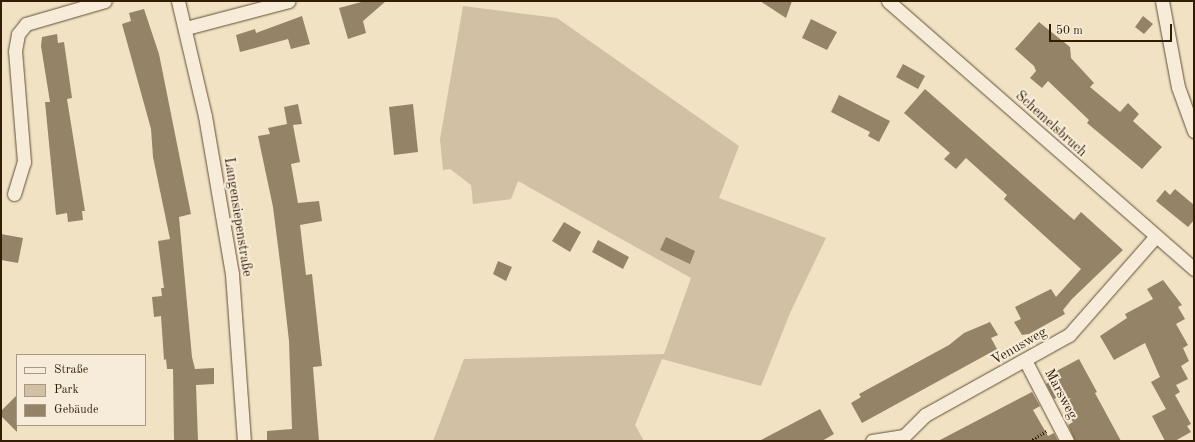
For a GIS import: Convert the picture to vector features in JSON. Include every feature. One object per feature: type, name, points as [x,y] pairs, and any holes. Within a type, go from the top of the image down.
[{"type":"street","points":[[14,194],[24,162],[15,51],[18,34],[26,24],[105,1]]},
{"type":"street","name":"Langensiepenstraße","points":[[178,1],[186,28],[232,274],[244,441]]},
{"type":"street","points":[[186,28],[289,1]]},
{"type":"street","name":"Schemelsbruch","points":[[888,1],[1154,237],[1194,269]]},
{"type":"street","points":[[1162,1],[1178,86],[1194,131]]},
{"type":"street","name":"Venusweg","points":[[872,441],[904,438],[925,414],[1026,362],[1069,335],[1154,237]]},
{"type":"street","name":"Marsweg","points":[[1026,362],[1067,441]]},
{"type":"green space","points":[[463,6],[557,18],[739,146],[719,198],[826,238],[790,313],[761,386],[662,359],[635,425],[644,441],[433,441],[464,359],[664,354],[691,278],[518,181],[511,199],[473,204],[471,185],[450,169],[443,170],[440,139]]},
{"type":"building","points":[[365,1],[386,1],[363,21],[366,33],[348,39],[339,8]]},
{"type":"building","points":[[760,1],[792,1],[786,18]]},
{"type":"building","points":[[144,9],[159,54],[191,214],[179,217],[192,357],[195,369],[214,368],[214,384],[196,385],[198,441],[174,441],[173,369],[167,369],[166,359],[164,360],[161,316],[154,317],[152,297],[162,296],[161,288],[164,288],[158,241],[170,239],[153,157],[151,129],[122,24],[131,21],[129,13]]},
{"type":"building","points":[[302,16],[310,44],[291,49],[288,39],[240,52],[236,35],[255,29],[256,33]]},
{"type":"building","points":[[1143,16],[1153,24],[1144,34],[1135,27]]},
{"type":"building","points":[[811,19],[837,32],[827,50],[802,38]]},
{"type":"building","points":[[1039,22],[1070,47],[1071,58],[1094,83],[1090,87],[1120,112],[1128,103],[1139,114],[1133,121],[1162,147],[1142,169],[1087,123],[1089,120],[1048,81],[1042,88],[1030,78],[1036,71],[1034,66],[1015,49]]},
{"type":"building","points":[[57,34],[58,43],[64,42],[72,98],[67,99],[85,211],[82,211],[83,220],[68,222],[67,213],[56,215],[45,102],[50,102],[41,46],[42,37]]},
{"type":"building","points":[[903,64],[925,76],[918,89],[896,77]]},
{"type":"building","points":[[925,89],[1074,220],[1081,212],[1123,250],[1072,299],[1063,310],[1065,314],[1029,334],[1022,335],[1014,322],[1021,319],[1015,307],[1051,289],[1056,297],[1081,269],[1004,199],[1007,195],[966,158],[956,169],[944,159],[950,153],[904,113]]},
{"type":"building","points":[[839,95],[890,121],[879,142],[868,136],[870,132],[831,112]]},
{"type":"building","points":[[298,104],[302,124],[293,125],[300,162],[291,164],[298,203],[319,201],[322,221],[300,225],[306,275],[312,274],[322,366],[313,367],[319,441],[267,441],[267,431],[292,429],[289,341],[281,270],[273,207],[258,136],[270,134],[268,128],[287,124],[284,107]]},
{"type":"building","points":[[413,104],[418,152],[394,155],[389,107]]},
{"type":"building","points":[[1175,189],[1194,205],[1194,220],[1188,227],[1156,201],[1165,190],[1170,195]]},
{"type":"building","points":[[564,222],[581,232],[570,252],[552,241]]},
{"type":"building","points":[[1,234],[23,238],[18,263],[1,260]]},
{"type":"building","points":[[666,237],[695,251],[690,264],[660,250]]},
{"type":"building","points":[[598,240],[629,257],[623,269],[592,252]]},
{"type":"building","points":[[498,261],[512,267],[506,281],[493,274]]},
{"type":"building","points":[[1163,280],[1182,305],[1178,307],[1185,319],[1176,324],[1188,345],[1183,348],[1189,361],[1181,366],[1188,379],[1176,385],[1180,392],[1175,395],[1191,424],[1187,426],[1191,432],[1175,441],[1165,441],[1152,416],[1166,409],[1151,382],[1160,377],[1145,343],[1114,360],[1100,336],[1127,318],[1125,314],[1153,299],[1147,289]]},
{"type":"building","points":[[990,322],[998,335],[991,338],[997,349],[862,423],[851,403],[861,397],[859,394],[949,345],[964,333]]},
{"type":"building","points":[[1079,359],[1097,392],[1095,393],[1121,441],[1075,441],[1068,425],[1073,422],[1058,397],[1054,399],[1046,384],[1050,382],[1047,376]]},
{"type":"building","points":[[1032,392],[1040,406],[1033,410],[1048,436],[1054,433],[1058,441],[938,441]]},
{"type":"building","points":[[16,396],[17,432],[1,416],[1,411]]},
{"type":"building","points":[[820,409],[834,434],[822,441],[759,441]]}]
